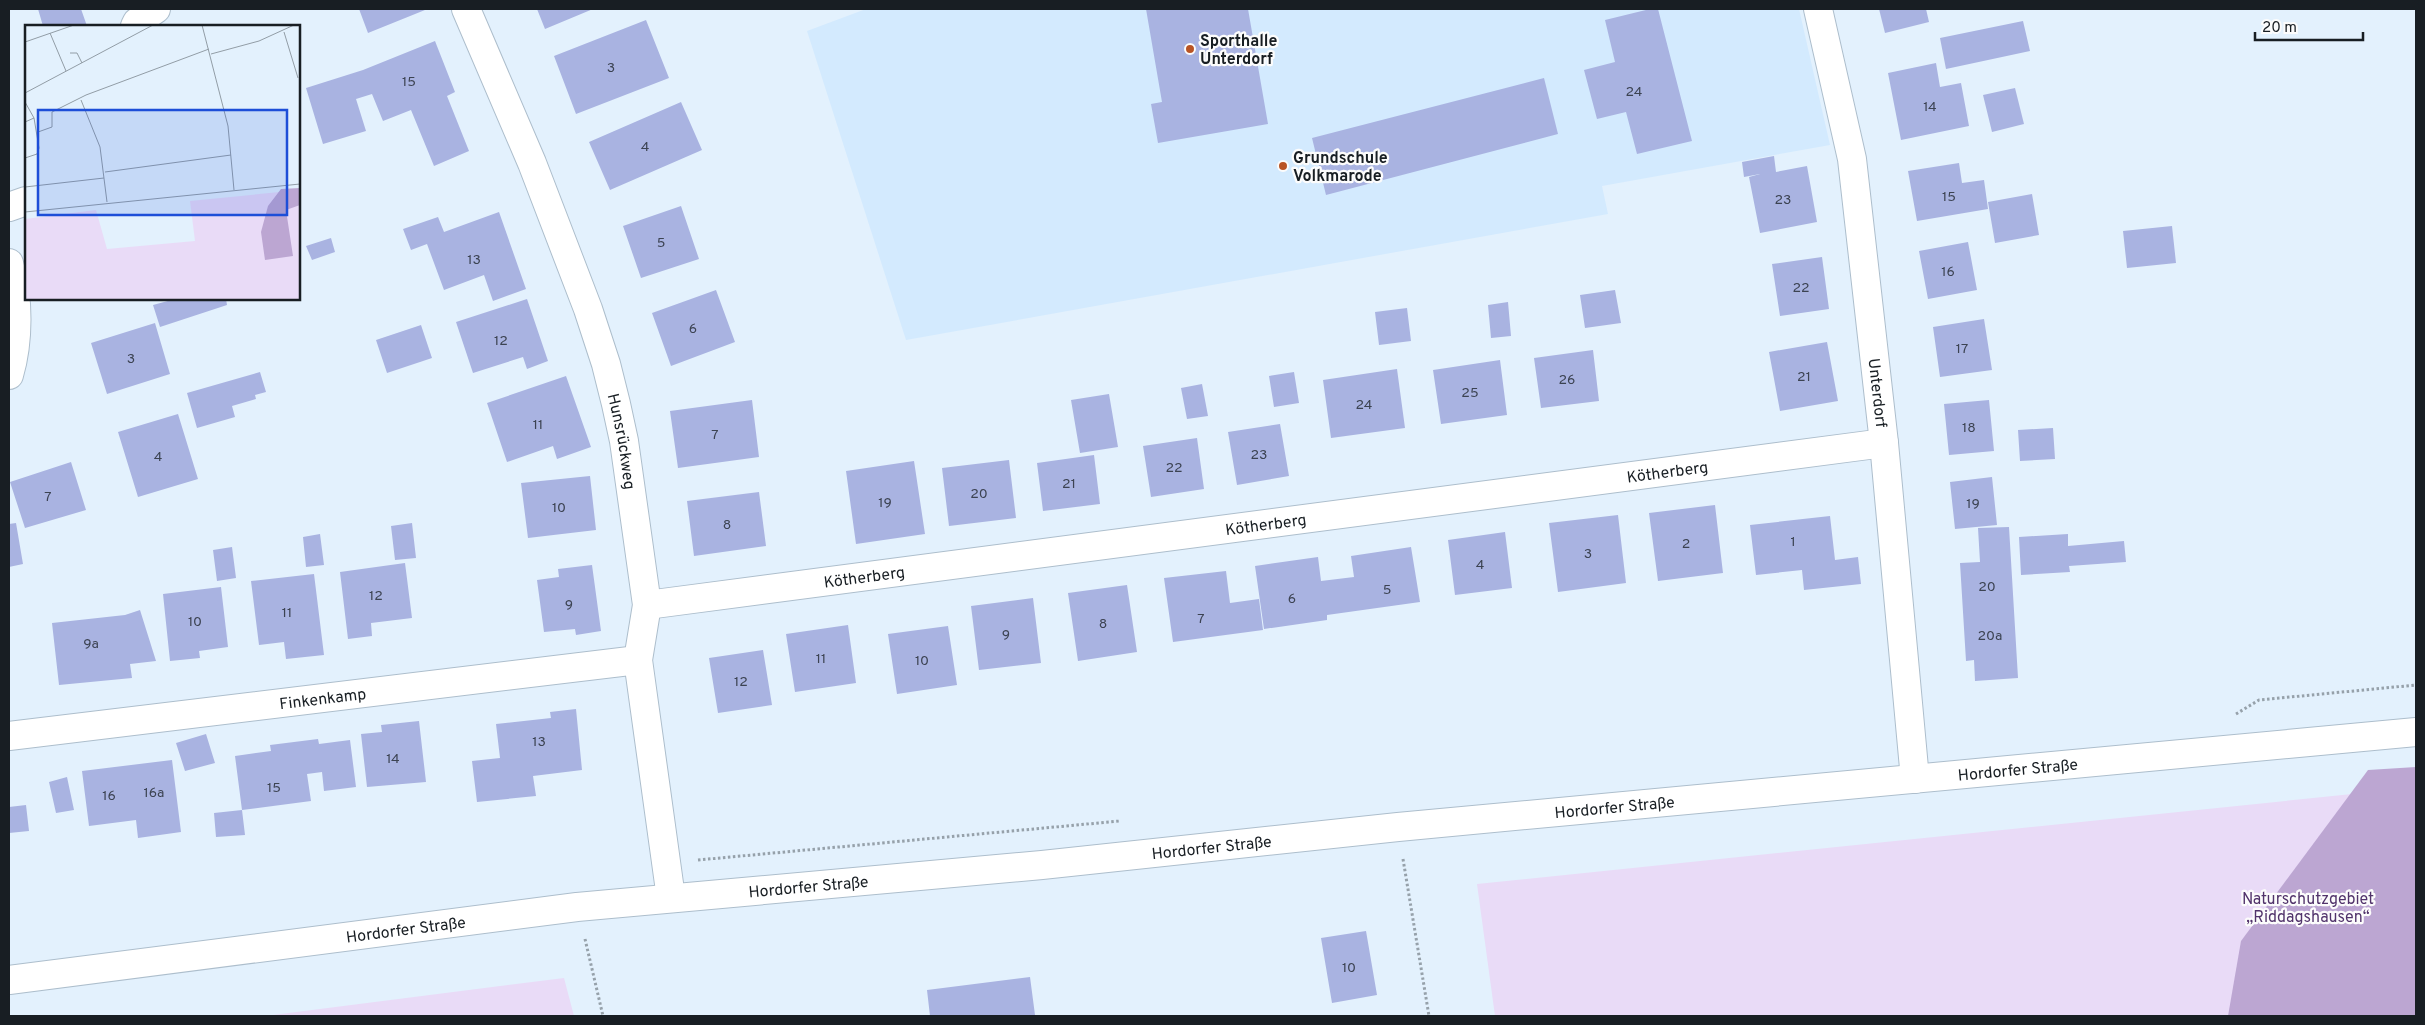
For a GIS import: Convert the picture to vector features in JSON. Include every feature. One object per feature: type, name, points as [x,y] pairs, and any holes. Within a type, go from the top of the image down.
[{"type":"street","points":[[136,25],[156,9]]},
{"type":"street","name":"Hunsrückweg","points":[[466,9],[539,181],[588,309],[606,364],[624,442],[648,605],[638,660],[671,898]]},
{"type":"street","name":"Unterdorf","points":[[1818,9],[1852,159],[1884,443],[1915,779]]},
{"type":"street","points":[[9,207],[25,202]]},
{"type":"street","points":[[9,263],[15,296],[15,334],[9,375]]},
{"type":"street","name":"Kötherberg","points":[[648,605],[1884,443]]},
{"type":"street","name":"Finkenkamp","points":[[9,736],[638,660]]},
{"type":"street","name":"Hordorfer Straße","points":[[9,980],[578,907],[1042,865],[1398,827],[2416,732]]},
{"type":"path","points":[[1398,827],[1429,1016]]},
{"type":"path","points":[[578,907],[603,1016]]},
{"type":"shaded area","name":"Grundschule Volkmarode","points":[[866,9],[1799,9],[1830,145],[1602,186],[1608,214],[906,340],[807,31]]},
{"type":"green space","points":[[2416,767],[2416,1016],[2228,1016],[2241,941],[2368,770]]},
{"type":"green space","name":"Naturschutzgebiet „Riddagshausen“","points":[[2411,788],[2416,1016],[1495,1016],[1477,884]]},
{"type":"green space","points":[[564,978],[574,1016],[265,1016]]},
{"type":"building","points":[[38,9],[81,9],[87,25],[43,25]]},
{"type":"building","points":[[359,9],[425,9],[425,10],[368,33]]},
{"type":"building","points":[[537,9],[593,9],[545,29]]},
{"type":"building","points":[[1146,9],[1248,9],[1268,124],[1158,143],[1151,104],[1162,102]]},
{"type":"building","points":[[1650,9],[1658,9],[1692,141],[1637,154],[1626,112],[1597,119],[1584,70],[1615,62],[1605,20]]},
{"type":"building","points":[[1879,9],[1926,9],[1929,22],[1885,33]]},
{"type":"building","points":[[646,20],[669,78],[576,114],[554,56]]},
{"type":"building","points":[[2023,21],[2030,51],[1946,69],[1940,38]]},
{"type":"building","points":[[435,41],[455,92],[447,96],[469,151],[434,166],[411,110],[383,121],[372,94],[356,99],[366,131],[323,144],[306,88],[363,70]]},
{"type":"building","points":[[1936,63],[1940,87],[1961,83],[1969,126],[1901,140],[1888,73]]},
{"type":"building","points":[[1544,78],[1558,134],[1326,195],[1312,138]]},
{"type":"building","points":[[2015,88],[2024,124],[1992,132],[1983,95]]},
{"type":"building","points":[[681,102],[702,150],[610,190],[589,142]]},
{"type":"building","points":[[1774,156],[1776,172],[1807,166],[1817,222],[1760,233],[1749,177],[1760,174],[1744,177],[1742,162]]},
{"type":"building","points":[[1959,163],[1962,183],[1984,180],[1988,209],[1917,221],[1908,171]]},
{"type":"building","points":[[2032,194],[2039,235],[1995,243],[1988,202]]},
{"type":"building","points":[[681,206],[699,259],[641,278],[623,226]]},
{"type":"building","points":[[499,212],[526,289],[493,301],[484,275],[444,290],[427,244],[411,250],[403,229],[438,217],[444,232]]},
{"type":"building","points":[[2172,226],[2176,263],[2127,268],[2123,231]]},
{"type":"building","points":[[331,238],[335,252],[312,260],[306,246]]},
{"type":"building","points":[[1968,242],[1977,290],[1928,299],[1919,251]]},
{"type":"building","points":[[1822,257],[1829,309],[1780,316],[1772,264]]},
{"type":"building","points":[[716,290],[735,342],[671,366],[652,313]]},
{"type":"building","points":[[1615,290],[1621,323],[1585,328],[1580,295]]},
{"type":"building","points":[[527,299],[548,361],[527,369],[523,357],[473,373],[456,322]]},
{"type":"building","points":[[171,300],[226,300],[227,305],[160,327],[153,305]]},
{"type":"building","points":[[1508,302],[1511,336],[1491,338],[1488,305]]},
{"type":"building","points":[[1407,308],[1411,341],[1379,345],[1375,312]]},
{"type":"building","points":[[1984,319],[1992,370],[1940,377],[1933,327]]},
{"type":"building","points":[[155,323],[170,374],[107,394],[91,343]]},
{"type":"building","points":[[421,325],[432,358],[387,373],[376,340]]},
{"type":"building","points":[[1827,342],[1838,401],[1780,411],[1769,352]]},
{"type":"building","points":[[1593,350],[1599,401],[1541,408],[1534,358]]},
{"type":"building","points":[[1500,360],[1507,415],[1441,424],[1433,370]]},
{"type":"building","points":[[1397,369],[1405,428],[1331,438],[1323,380]]},
{"type":"building","points":[[260,372],[266,392],[255,395],[256,399],[232,406],[235,417],[197,428],[187,393]]},
{"type":"building","points":[[1294,372],[1299,403],[1274,407],[1269,376]]},
{"type":"building","points":[[566,376],[591,447],[557,459],[553,446],[507,462],[487,403]]},
{"type":"building","points":[[1202,384],[1208,416],[1187,419],[1181,388]]},
{"type":"building","points":[[1109,394],[1118,447],[1080,453],[1071,400]]},
{"type":"building","points":[[752,400],[759,457],[678,468],[670,411]]},
{"type":"building","points":[[1989,400],[1994,451],[1949,455],[1944,404]]},
{"type":"building","points":[[178,414],[198,479],[138,497],[118,432]]},
{"type":"building","points":[[1280,424],[1289,476],[1237,485],[1228,432]]},
{"type":"building","points":[[2053,428],[2055,459],[2020,461],[2018,430]]},
{"type":"building","points":[[1197,438],[1204,489],[1151,497],[1143,446]]},
{"type":"building","points":[[1094,455],[1100,504],[1043,511],[1037,463]]},
{"type":"building","points":[[1009,460],[1016,518],[949,526],[942,468]]},
{"type":"building","points":[[914,461],[925,534],[856,544],[846,471]]},
{"type":"building","points":[[71,462],[86,510],[25,528],[10,482]]},
{"type":"building","points":[[590,476],[596,530],[528,538],[521,483]]},
{"type":"building","points":[[1992,477],[1997,525],[1955,529],[1950,482]]},
{"type":"building","points":[[759,492],[766,546],[694,556],[687,501]]},
{"type":"building","points":[[1715,505],[1723,573],[1658,581],[1649,513]]},
{"type":"building","points":[[1618,515],[1626,583],[1558,592],[1549,523]]},
{"type":"building","points":[[1830,516],[1835,560],[1858,557],[1861,584],[1804,590],[1802,570],[1756,575],[1750,525]]},
{"type":"building","points":[[16,523],[23,564],[9,567],[9,524]]},
{"type":"building","points":[[412,523],[416,558],[395,560],[391,526]]},
{"type":"building","points":[[2009,527],[2018,678],[1975,681],[1974,660],[1966,661],[1960,563],[1980,562],[1978,528]]},
{"type":"building","points":[[1505,532],[1512,588],[1455,595],[1448,540]]},
{"type":"building","points":[[320,534],[324,565],[306,567],[303,537]]},
{"type":"building","points":[[2068,534],[2068,546],[2124,541],[2126,562],[2069,566],[2070,572],[2021,575],[2019,537]]},
{"type":"building","points":[[232,547],[236,578],[217,581],[213,550]]},
{"type":"building","points":[[1411,547],[1420,602],[1327,615],[1327,620],[1264,629],[1255,566],[1318,557],[1321,581],[1354,577],[1351,556]]},
{"type":"building","points":[[405,563],[412,618],[371,623],[372,636],[348,639],[340,572]]},
{"type":"building","points":[[592,565],[601,631],[576,635],[575,629],[544,632],[537,580],[559,577],[558,569]]},
{"type":"building","points":[[1226,571],[1230,603],[1259,599],[1263,630],[1173,642],[1164,578]]},
{"type":"building","points":[[314,574],[324,655],[286,659],[284,642],[259,645],[251,581]]},
{"type":"building","points":[[1127,585],[1137,652],[1078,661],[1068,593]]},
{"type":"building","points":[[221,587],[228,647],[199,651],[200,658],[170,661],[163,594]]},
{"type":"building","points":[[1033,598],[1041,663],[979,670],[971,606]]},
{"type":"building","points":[[140,610],[156,661],[130,664],[132,678],[59,685],[52,623],[125,615]]},
{"type":"building","points":[[848,625],[856,683],[795,692],[786,634]]},
{"type":"building","points":[[948,626],[957,685],[897,694],[888,634]]},
{"type":"building","points":[[763,650],[772,705],[718,713],[709,658]]},
{"type":"building","points":[[576,709],[582,770],[533,776],[536,796],[477,802],[472,761],[500,758],[496,724],[551,718],[550,712]]},
{"type":"building","points":[[419,721],[426,782],[367,787],[361,734],[382,732],[381,725]]},
{"type":"building","points":[[206,734],[215,763],[185,771],[176,743]]},
{"type":"building","points":[[318,739],[319,744],[350,740],[356,787],[324,791],[322,772],[307,774],[311,801],[242,810],[235,756],[271,751],[270,745]]},
{"type":"building","points":[[172,760],[181,832],[138,838],[136,820],[89,826],[82,771]]},
{"type":"building","points":[[67,777],[74,810],[56,813],[49,782]]},
{"type":"building","points":[[26,805],[29,831],[9,833],[9,807]]},
{"type":"building","points":[[242,810],[245,835],[216,837],[214,813]]},
{"type":"building","points":[[1366,931],[1377,995],[1332,1003],[1321,938]]},
{"type":"building","points":[[1030,977],[1035,1015],[930,1016],[927,990]]},
{"type":"place","name":"Sporthalle Unterdorf","points":[[1190,49]]},
{"type":"place","name":"Grundschule Volkmarode","points":[[1283,166]]}]
